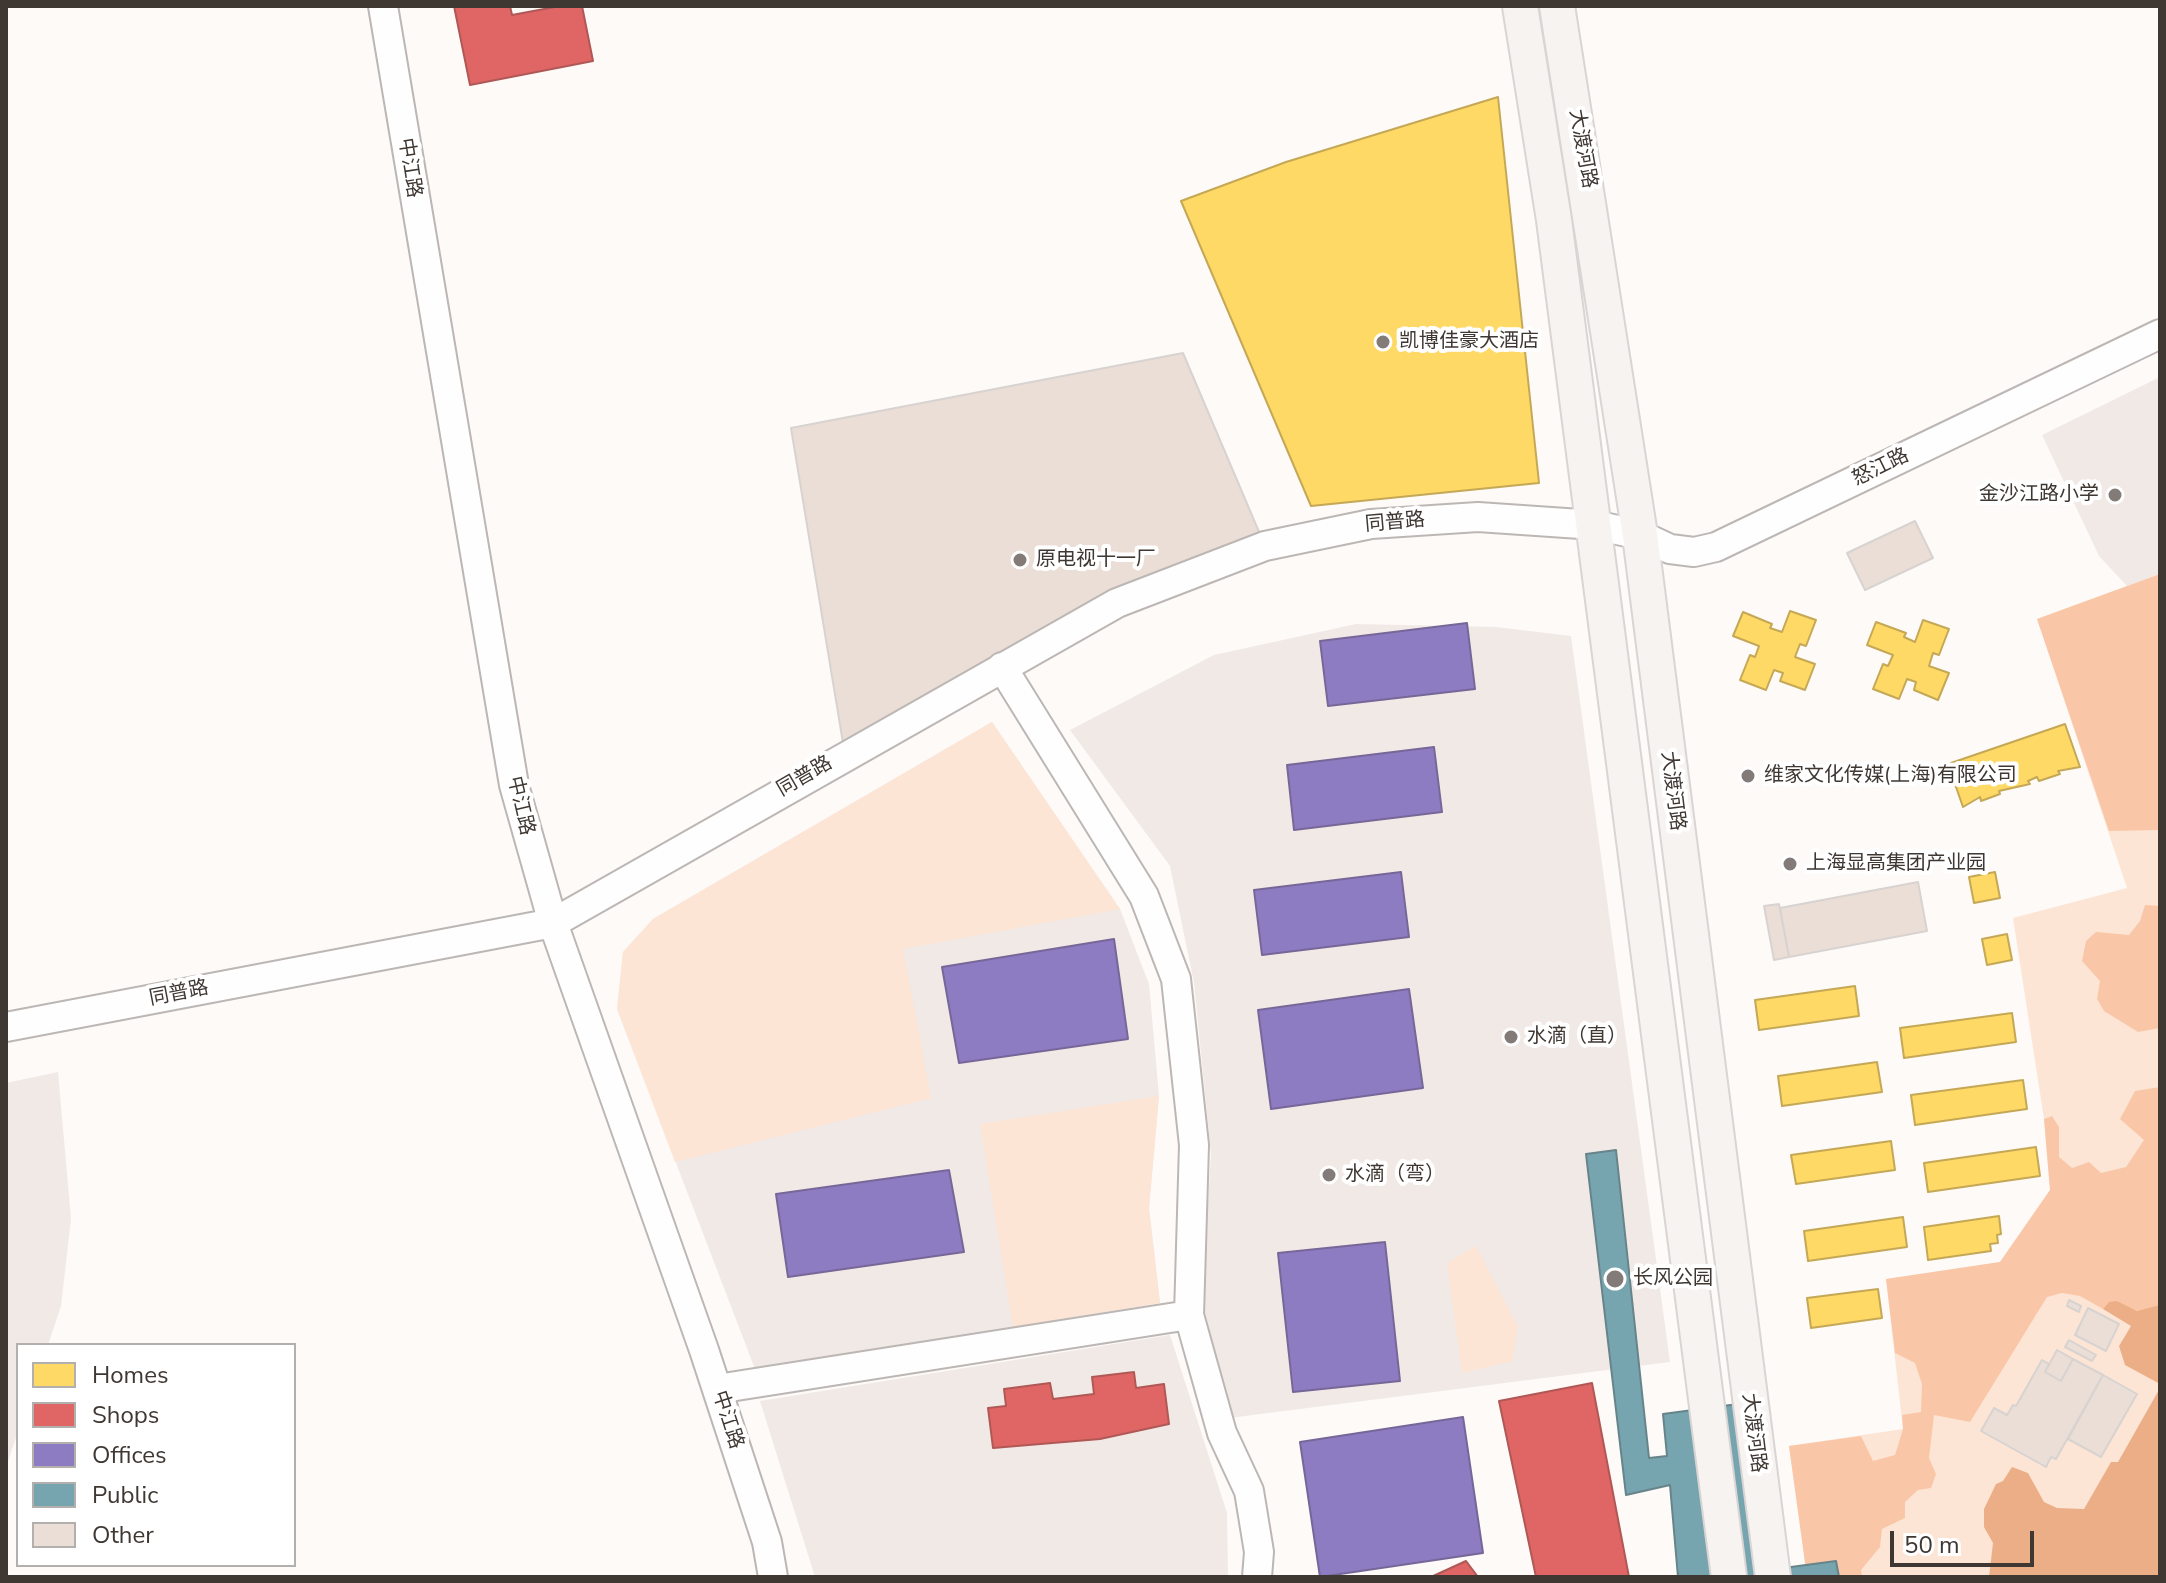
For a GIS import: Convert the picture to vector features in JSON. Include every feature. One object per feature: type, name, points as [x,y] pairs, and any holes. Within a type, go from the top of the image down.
[{"type":"main road","name":"大渡河路","points":[[1520,6],[1554,220],[1595,525],[1729,1577]]},
{"type":"main road","name":"大渡河路","points":[[1557,6],[1640,535],[1773,1577]]},
{"type":"street","name":"中江路","points":[[383,6],[514,785],[553,923],[717,1389],[767,1542],[773,1577]]},
{"type":"street","name":"怒江路","points":[[1595,525],[1640,535],[1670,549],[1694,552],[1716,547],[2160,334]]},
{"type":"street","name":"同普路","points":[[6,1027],[553,923],[1117,603],[1210,565],[1302,537],[1371,524],[1478,517],[1595,525]]},
{"type":"street","points":[[1002,667],[1144,896],[1176,979],[1194,1145],[1189,1315],[1222,1433],[1249,1491],[1259,1552],[1257,1577]]},
{"type":"street","points":[[717,1389],[1189,1315]]},
{"type":"shaded area","name":"金沙江路小学","points":[[2160,377],[2160,574],[2127,586],[2099,556],[2042,435]]},
{"type":"shaded area","points":[[2160,574],[2160,1577],[1807,1577],[1789,1446],[1903,1429],[1886,1279],[2000,1262],[2050,1190],[2044,1119],[2013,918],[2127,888],[2037,619]]},
{"type":"shaded area","points":[[2160,574],[2160,830],[2109,831],[2037,619]]},
{"type":"shaded area","points":[[1356,624],[1496,627],[1571,636],[1670,1362],[1229,1418],[1202,1299],[1211,1155],[1194,983],[1170,866],[1070,730],[1214,655]]},
{"type":"shaded area","points":[[992,722],[1120,909],[1149,984],[1159,1096],[1149,1208],[1160,1303],[755,1369],[617,1009],[623,952],[653,919]]},
{"type":"shaded area","points":[[992,722],[1120,909],[903,949],[931,1098],[675,1162],[617,1009],[623,952],[653,919]]},
{"type":"shaded area","points":[[2145,905],[2160,906],[2160,1028],[2138,1032],[2104,1011],[2097,999],[2100,981],[2082,961],[2086,941],[2096,932],[2129,935],[2140,921]]},
{"type":"shaded area","points":[[58,1072],[71,1219],[61,1306],[49,1343],[16,1343],[16,1438],[6,1467],[6,1083]]},
{"type":"shaded area","points":[[2160,1087],[2159,1307],[2138,1311],[2109,1302],[2103,1309],[2080,1296],[2062,1293],[2047,1297],[1970,1422],[1934,1415],[1929,1458],[1936,1474],[1931,1488],[1918,1490],[1905,1502],[1905,1518],[1882,1529],[1880,1547],[1861,1570],[1862,1577],[1807,1577],[1789,1446],[1861,1436],[1873,1461],[1895,1455],[1903,1429],[1902,1415],[1921,1412],[1922,1384],[1915,1363],[1895,1353],[1886,1279],[2000,1262],[2050,1190],[2044,1119],[2052,1116],[2059,1127],[2059,1157],[2072,1168],[2089,1162],[2101,1173],[2126,1167],[2144,1140],[2120,1119],[2135,1091]]},
{"type":"shaded area","points":[[1159,1096],[1149,1208],[1160,1303],[1013,1327],[980,1124]]},
{"type":"shaded area","points":[[1476,1246],[1518,1327],[1512,1361],[1462,1373],[1447,1263]]},
{"type":"shaded area","points":[[2117,1301],[2137,1311],[2160,1305],[2160,1384],[2125,1365],[2119,1346],[2131,1326],[2103,1309],[2109,1302]]},
{"type":"shaded area","points":[[1170,1335],[1227,1513],[1228,1577],[815,1577],[760,1401]]},
{"type":"shaded area","points":[[2160,1388],[2160,1577],[1989,1577],[1993,1543],[1984,1527],[1984,1509],[1996,1484],[2003,1481],[2012,1467],[2028,1473],[2044,1502],[2057,1508],[2084,1509],[2111,1462],[2118,1462]]},
{"type":"building: Homes","name":"凯博佳豪大酒店","points":[[1498,97],[1539,483],[1311,506],[1181,201],[1286,162]]},
{"type":"building: Homes","points":[[1790,611],[1816,620],[1806,646],[1800,644],[1795,657],[1815,664],[1805,690],[1780,681],[1783,673],[1774,670],[1766,690],[1740,680],[1750,655],[1755,657],[1759,646],[1733,636],[1743,612],[1772,624],[1770,628],[1782,632]]},
{"type":"building: Homes","points":[[1923,620],[1949,629],[1939,655],[1933,653],[1929,666],[1949,673],[1938,700],[1914,690],[1916,682],[1907,679],[1899,699],[1873,689],[1883,664],[1888,666],[1893,655],[1867,645],[1876,622],[1906,633],[1904,637],[1915,642]]},
{"type":"building: Homes","points":[[2065,724],[2080,767],[2058,771],[2060,774],[2039,781],[2037,777],[2028,781],[2030,784],[1999,791],[2000,794],[1981,801],[1980,797],[1963,807],[1948,764]]},
{"type":"building: Homes","points":[[1995,872],[2000,898],[1974,903],[1969,877]]},
{"type":"building: Homes","points":[[2007,934],[2012,960],[1987,965],[1982,939]]},
{"type":"building: Homes","points":[[1855,986],[1859,1016],[1759,1030],[1755,1000]]},
{"type":"building: Homes","points":[[2012,1013],[2016,1042],[1904,1058],[1900,1028]]},
{"type":"building: Homes","points":[[1877,1062],[1882,1092],[1782,1106],[1778,1076]]},
{"type":"building: Homes","points":[[2023,1080],[2027,1109],[1915,1125],[1911,1095]]},
{"type":"building: Homes","points":[[1891,1141],[1895,1170],[1796,1184],[1791,1155]]},
{"type":"building: Homes","points":[[2036,1147],[2040,1176],[1928,1192],[1924,1163]]},
{"type":"building: Homes","points":[[1999,1216],[2001,1234],[1997,1235],[1998,1243],[1990,1244],[1991,1251],[1928,1260],[1924,1227]]},
{"type":"building: Homes","points":[[1903,1217],[1907,1247],[1808,1261],[1804,1231]]},
{"type":"building: Homes","points":[[1878,1289],[1882,1318],[1811,1328],[1807,1298]]},
{"type":"building: Shops","points":[[454,6],[510,6],[512,15],[560,6],[582,6],[593,61],[470,85]]},
{"type":"building: Shops","points":[[1134,1372],[1136,1388],[1164,1384],[1169,1424],[1100,1439],[993,1448],[988,1408],[1006,1406],[1004,1389],[1050,1383],[1053,1399],[1094,1394],[1092,1377]]},
{"type":"building: Shops","points":[[1592,1383],[1629,1577],[1536,1577],[1499,1401]]},
{"type":"building: Shops","points":[[1466,1561],[1478,1577],[1431,1577]]},
{"type":"building: Offices","points":[[1467,623],[1475,689],[1328,706],[1320,641]]},
{"type":"building: Offices","points":[[1434,747],[1442,812],[1294,830],[1287,765]]},
{"type":"building: Offices","points":[[1401,872],[1409,937],[1262,955],[1254,890]]},
{"type":"building: Offices","points":[[1114,939],[1128,1039],[959,1063],[942,967]]},
{"type":"building: Offices","points":[[1409,989],[1423,1088],[1271,1109],[1258,1010]]},
{"type":"building: Offices","points":[[949,1170],[964,1252],[788,1277],[776,1194]]},
{"type":"building: Offices","points":[[1385,1242],[1400,1381],[1293,1392],[1278,1253]]},
{"type":"building: Offices","points":[[1463,1417],[1483,1553],[1320,1577],[1300,1442]]},
{"type":"building: Public","name":"长风公园","points":[[1616,1150],[1649,1458],[1667,1456],[1663,1414],[1738,1404],[1761,1571],[1836,1561],[1839,1577],[1678,1577],[1670,1485],[1626,1495],[1586,1154]]},
{"type":"building: Other","name":"原电视十一厂","points":[[1183,353],[1265,546],[1117,603],[845,755],[791,428]]},
{"type":"building: Other","points":[[1915,521],[1933,558],[1865,590],[1847,553]]},
{"type":"building: Other","points":[[1918,882],[1927,931],[1789,957],[1780,908]]},
{"type":"building: Other","points":[[1779,904],[1789,957],[1774,960],[1764,906]]},
{"type":"building: Other","points":[[2069,1300],[2081,1306],[2079,1312],[2067,1306]]},
{"type":"building: Other","points":[[2088,1308],[2119,1324],[2106,1351],[2075,1335]]},
{"type":"building: Other","points":[[2069,1340],[2096,1355],[2092,1361],[2065,1347]]},
{"type":"building: Other","points":[[2057,1350],[2073,1359],[2061,1381],[2045,1372]]},
{"type":"building: Other","points":[[2073,1359],[2103,1375],[2056,1459],[2051,1457],[2046,1467],[1981,1431],[1994,1408],[2007,1415],[2013,1405],[2016,1406],[2042,1360],[2049,1364],[2045,1372],[2061,1381]]},
{"type":"building: Other","points":[[2103,1375],[2137,1394],[2101,1457],[2068,1439]]},
{"type":"place","name":"凯博佳豪大酒店","points":[[1383,342]]},
{"type":"place","name":"金沙江路小学","points":[[2115,495]]},
{"type":"place","name":"原电视十一厂","points":[[1020,560]]},
{"type":"place","name":"维家文化传媒(上海)有限公司","points":[[1748,776]]},
{"type":"place","name":"上海显高集团产业园","points":[[1790,864]]},
{"type":"place","name":"水滴（直）","points":[[1511,1037]]},
{"type":"place","name":"水滴（弯）","points":[[1329,1175]]},
{"type":"place","name":"长风公园","points":[[1615,1279]]}]
